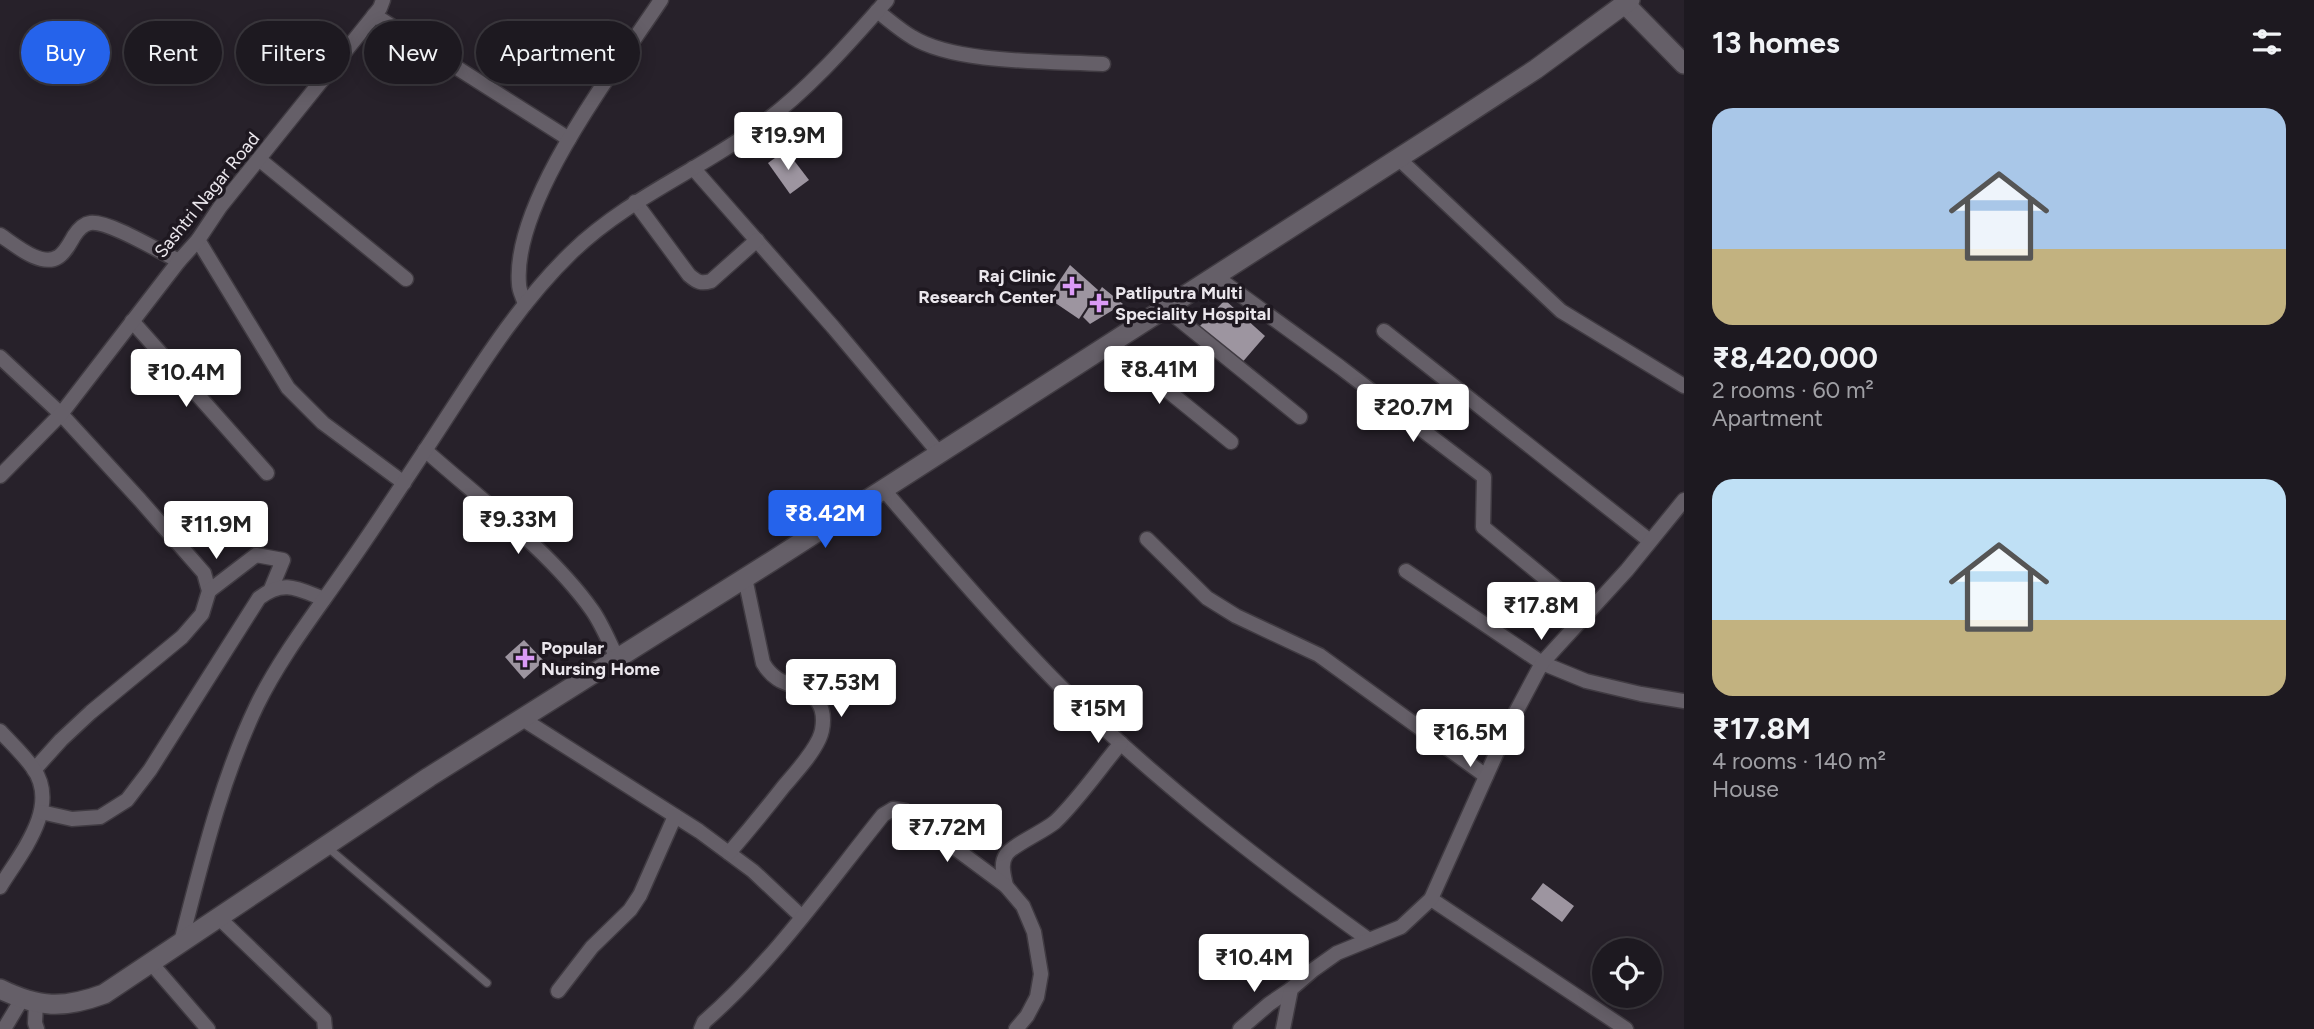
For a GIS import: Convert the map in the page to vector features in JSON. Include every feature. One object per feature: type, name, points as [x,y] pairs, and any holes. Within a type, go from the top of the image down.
[{"type":"main road","points":[[0,989],[29,1001],[63,1006],[104,994],[521,718],[745,578],[1536,69],[1626,1],[1684,64]]},
{"type":"street","name":"Sashtri Nagar Road","points":[[0,476],[61,414],[198,240],[220,207],[374,15],[383,0]]},
{"type":"street","points":[[525,304],[519,287],[522,248],[536,201],[569,139],[661,0]]},
{"type":"street","points":[[181,942],[230,768],[258,704],[291,647],[495,344],[525,304],[571,253],[606,222],[635,202],[761,124],[805,89],[882,6],[913,38],[944,51],[982,57],[1102,64]]},
{"type":"street","points":[[374,15],[569,139]]},
{"type":"street","points":[[1398,159],[1561,311],[1684,386]]},
{"type":"street","points":[[260,160],[406,279]]},
{"type":"street","points":[[693,168],[939,453]]},
{"type":"street","points":[[635,202],[697,282],[710,281],[757,240]]},
{"type":"street","points":[[0,236],[47,260],[57,258],[86,223],[97,222],[179,261]]},
{"type":"street","points":[[198,240],[288,388],[323,423],[404,482]]},
{"type":"street","points":[[1215,276],[1484,477],[1483,527],[1587,613]]},
{"type":"street","points":[[1165,308],[1300,417]]},
{"type":"street","points":[[132,321],[267,473]]},
{"type":"street","points":[[1384,331],[1650,541]]},
{"type":"street","points":[[1109,343],[1231,442]]},
{"type":"street","points":[[0,357],[61,414],[140,500],[204,573],[209,592],[202,614],[182,637],[91,712],[34,770]]},
{"type":"street","points":[[425,450],[546,557],[573,585],[594,613],[617,658]]},
{"type":"street","points":[[883,489],[984,605],[1061,686],[1121,743],[1229,834],[1314,901],[1369,940]]},
{"type":"street","points":[[1240,1029],[1337,953],[1401,927],[1431,899],[1510,723],[1542,663],[1684,500]]},
{"type":"street","points":[[1147,540],[1207,598],[1236,616],[1319,654],[1486,776]]},
{"type":"street","points":[[209,592],[256,555],[283,560],[271,589]]},
{"type":"street","points":[[1406,571],[1542,663],[1586,681],[1684,701]]},
{"type":"street","points":[[729,853],[804,762],[819,738],[824,720],[820,704],[810,694],[780,682],[770,675],[763,663],[745,578]]},
{"type":"street","points":[[41,812],[72,819],[100,817],[127,800],[150,770],[259,598],[271,589],[289,586],[324,599]]},
{"type":"street","points":[[521,718],[729,853],[802,916]]},
{"type":"street","points":[[0,732],[34,770],[42,792],[41,812],[33,833],[0,887]]},
{"type":"street","points":[[1006,886],[1003,866],[1005,856],[1012,848],[1042,833],[1057,819],[1121,743]]},
{"type":"street","points":[[701,1029],[771,955],[883,816],[893,809],[905,811],[1006,886],[1023,906],[1034,932],[1041,974],[1038,997],[1016,1029]]},
{"type":"street","points":[[558,991],[592,947],[630,910],[640,895],[675,816]]},
{"type":"street","points":[[1431,899],[1626,1029]]},
{"type":"street","points":[[218,917],[324,1020],[325,1029]]},
{"type":"street","points":[[151,962],[208,1029]]},
{"type":"street","points":[[1283,1029],[1291,989]]},
{"type":"street","points":[[4,1029],[29,1001]]},
{"type":"street","points":[[29,1001],[37,1029]]},
{"type":"lane","points":[[326,845],[487,983]]},
{"type":"building","points":[[786,150],[809,180],[790,194],[768,163]]},
{"type":"building","points":[[1070,265],[1098,290],[1079,319],[1048,298]]},
{"type":"building","points":[[1102,287],[1123,304],[1090,324],[1083,317]]},
{"type":"building","points":[[1225,300],[1265,336],[1240,365],[1198,328]]},
{"type":"building","points":[[524,640],[544,661],[524,679],[505,657]]},
{"type":"building","points":[[1543,883],[1574,906],[1562,922],[1531,899]]},
{"type":"place","name":"Raj Clinic Research Center","points":[[1072,286]]},
{"type":"place","name":"Patliputra Multi Speciality Hospital","points":[[1099,303]]},
{"type":"place","name":"Popular Nursing Home","points":[[525,658]]}]
